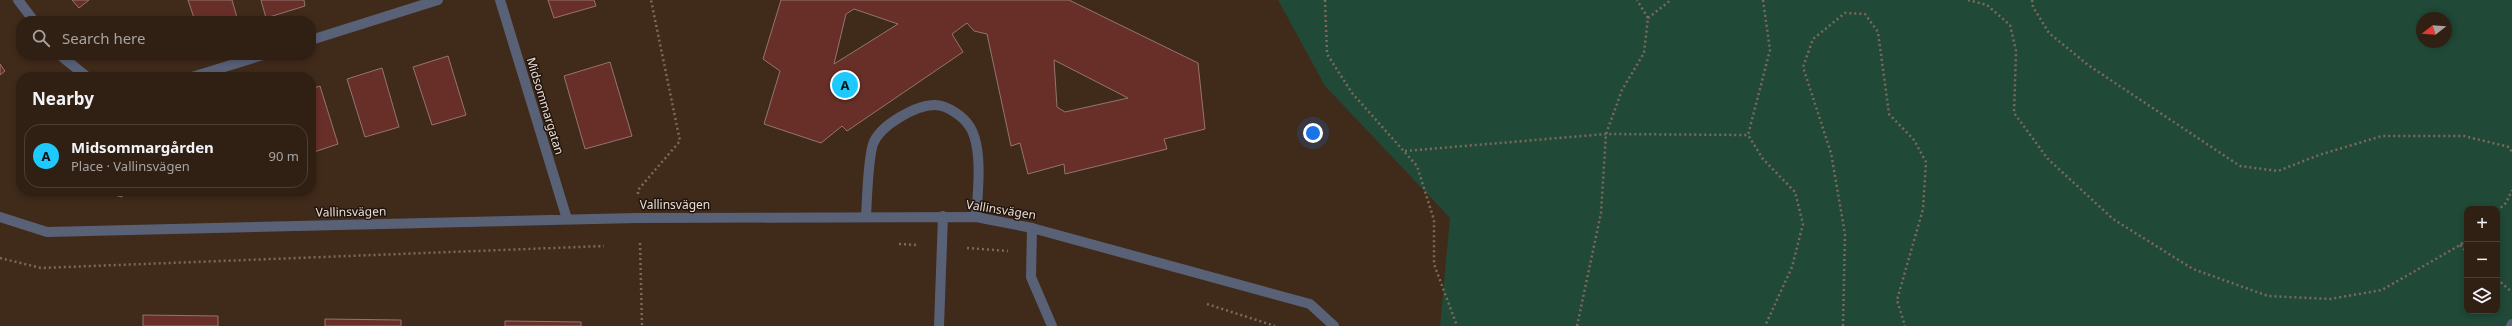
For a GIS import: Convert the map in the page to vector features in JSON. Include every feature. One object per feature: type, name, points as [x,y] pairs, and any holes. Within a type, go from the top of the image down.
[{"type":"street","points":[[18,0],[30,16]]},
{"type":"street","points":[[316,38],[438,0]]},
{"type":"street","name":"Midsommargatan","points":[[500,0],[567,219]]},
{"type":"street","points":[[66,60],[81,72]]},
{"type":"street","points":[[208,72],[247,60]]},
{"type":"street","points":[[866,217],[873,144],[888,126],[910,111],[936,105],[958,114],[971,128],[979,161],[976,217]]},
{"type":"street","points":[[939,326],[943,216]]},
{"type":"street","name":"Vallinsvägen","points":[[0,217],[47,232],[567,219],[976,217],[1032,228],[1310,304],[1334,326]]},
{"type":"street","points":[[1032,228],[1031,277],[1052,326]]},
{"type":"path","points":[[642,326],[638,190],[680,141],[651,0]]},
{"type":"path","points":[[1326,0],[1327,54],[1352,93],[1417,166],[1434,220],[1434,264],[1457,326]]},
{"type":"path","points":[[1577,326],[1601,213],[1606,134],[1622,90],[1644,53],[1648,18],[1636,0]]},
{"type":"path","points":[[1648,18],[1671,0]]},
{"type":"path","points":[[1764,0],[1770,50],[1748,134],[1762,159],[1795,192],[1803,224],[1792,267],[1765,326]]},
{"type":"path","points":[[1968,0],[1987,5],[2010,25],[2016,51],[2014,113],[2048,159],[2113,219],[2193,269],[2268,296],[2330,299],[2382,290],[2460,246],[2464,242]]},
{"type":"path","points":[[2032,0],[2033,7],[2048,33],[2082,60],[2240,166],[2278,171],[2319,155],[2382,136],[2464,136],[2509,147],[2512,152]]},
{"type":"path","points":[[1843,326],[1845,234],[1831,153],[1803,67],[1814,39],[1845,13],[1864,14],[1878,32],[1889,114],[1914,140],[1926,162],[1923,209],[1896,300],[1905,326]]},
{"type":"path","points":[[1405,151],[1606,134],[1748,134]]},
{"type":"path","points":[[2500,208],[2506,202],[2512,190]]},
{"type":"path","points":[[632,244],[640,244]]},
{"type":"path","points":[[0,258],[41,268],[608,245]]},
{"type":"path","points":[[2460,246],[2464,249]]},
{"type":"path","points":[[2500,282],[2512,292]]},
{"type":"green space","points":[[1278,0],[2512,0],[2512,326],[1440,326],[1450,218],[1325,86]]},
{"type":"building","points":[[72,0],[89,0],[79,8]]},
{"type":"building","points":[[188,0],[232,0],[237,16],[193,16]]},
{"type":"building","points":[[261,0],[304,0],[305,6],[272,16],[265,16]]},
{"type":"building","points":[[548,0],[594,0],[596,6],[554,18]]},
{"type":"building","points":[[781,0],[1069,0],[1198,63],[1205,129],[1164,139],[1167,149],[1065,174],[1064,164],[1028,174],[1020,143],[1011,146],[987,34],[974,31],[967,23],[952,34],[963,52],[847,131],[842,126],[821,143],[764,124],[780,71],[763,59]],"holes":[[[854,9],[898,24],[834,64],[846,14]],[[1054,60],[1128,98],[1065,112],[1057,107]]]},
{"type":"building","points":[[448,56],[466,115],[432,125],[413,67]]},
{"type":"building","points":[[610,62],[632,136],[585,149],[564,76]]},
{"type":"building","points":[[0,64],[5,71],[0,75]]},
{"type":"building","points":[[382,68],[399,127],[365,137],[347,79]]},
{"type":"building","points":[[320,86],[338,144],[316,151],[316,87]]},
{"type":"building","points":[[143,315],[218,316],[218,326],[143,326]]},
{"type":"building","points":[[325,319],[401,320],[401,326],[325,326]]},
{"type":"building","points":[[505,321],[581,322],[581,326],[505,326]]},
{"type":"place","name":"Midsommargården","points":[[845,85]]}]
